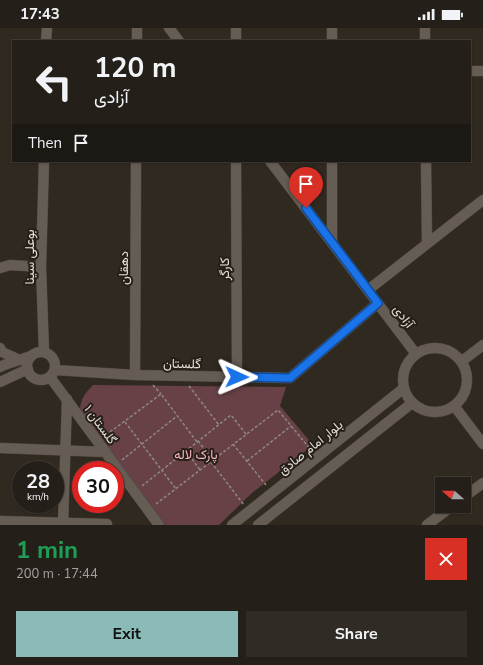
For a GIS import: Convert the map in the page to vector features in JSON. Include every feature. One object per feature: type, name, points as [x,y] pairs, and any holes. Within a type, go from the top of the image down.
[{"type":"street","points":[[46,40],[47,28]]},
{"type":"street","points":[[137,28],[137,40]]},
{"type":"street","points":[[169,28],[178,40]]},
{"type":"street","points":[[236,28],[236,40]]},
{"type":"street","points":[[332,28],[332,40]]},
{"type":"street","points":[[425,28],[425,40]]},
{"type":"street","points":[[471,71],[483,71]]},
{"type":"street","name":"بوعلی سینا","points":[[44,162],[41,267],[44,352]]},
{"type":"street","name":"دهقان","points":[[135,375],[136,162]]},
{"type":"street","name":"کارگر","points":[[236,162],[237,377]]},
{"type":"street","name":"آزادی","points":[[271,162],[416,354]]},
{"type":"street","points":[[332,162],[332,243]]},
{"type":"street","points":[[426,162],[427,244]]},
{"type":"street","points":[[368,290],[483,200]]},
{"type":"street","points":[[0,268],[10,265],[41,267]]},
{"type":"street","name":"گلستان","points":[[52,373],[290,378],[378,303]]},
{"type":"street","points":[[462,361],[483,344]]},
{"type":"street","points":[[0,348],[2,352],[20,360]]},
{"type":"street","points":[[427,348],[440,348],[452,352],[462,361],[467,372],[468,385],[463,397],[454,407],[444,412],[430,413],[418,408],[409,400],[404,388],[403,375],[408,363],[416,354],[427,348]]},
{"type":"street","points":[[0,367],[31,356],[37,352],[44,352],[51,356],[55,362],[52,373],[44,380],[37,379],[31,375],[28,369],[28,362],[31,356]]},
{"type":"street","points":[[0,382],[28,369]]},
{"type":"street","name":"گلستان ۱","points":[[52,373],[67,399],[112,461]]},
{"type":"street","name":"بلوار امام صادق","points":[[232,525],[249,506],[404,388]]},
{"type":"street","points":[[63,524],[67,399]]},
{"type":"street","points":[[249,506],[259,525],[412,403]]},
{"type":"street","points":[[454,407],[483,444]]},
{"type":"street","points":[[0,448],[106,452]]},
{"type":"street","name":"گلستان ۱","points":[[124,477],[159,525]]},
{"type":"street","points":[[471,492],[483,483]]},
{"type":"street","points":[[427,525],[443,513]]},
{"type":"street","points":[[0,521],[63,524],[107,524]]},
{"type":"path","points":[[181,376],[219,425]]},
{"type":"path","points":[[98,441],[160,394],[213,460]]},
{"type":"path","points":[[148,510],[278,410],[311,451]]},
{"type":"path","points":[[134,491],[231,415],[246,434]]},
{"type":"path","points":[[120,461],[177,416]]},
{"type":"path","points":[[124,422],[176,489]]},
{"type":"path","points":[[246,461],[291,426]]},
{"type":"path","points":[[233,444],[267,486],[272,482]]},
{"type":"path","points":[[186,451],[200,470]]},
{"type":"path","points":[[211,462],[244,505],[249,506]]},
{"type":"green space","name":"پارک لاله","points":[[93,385],[286,387],[280,406],[313,445],[252,493],[219,525],[165,525],[124,470],[124,461],[117,461],[80,411],[81,403]]},
{"type":"route","points":[[237,377],[290,378],[378,303],[306,208]]}]
